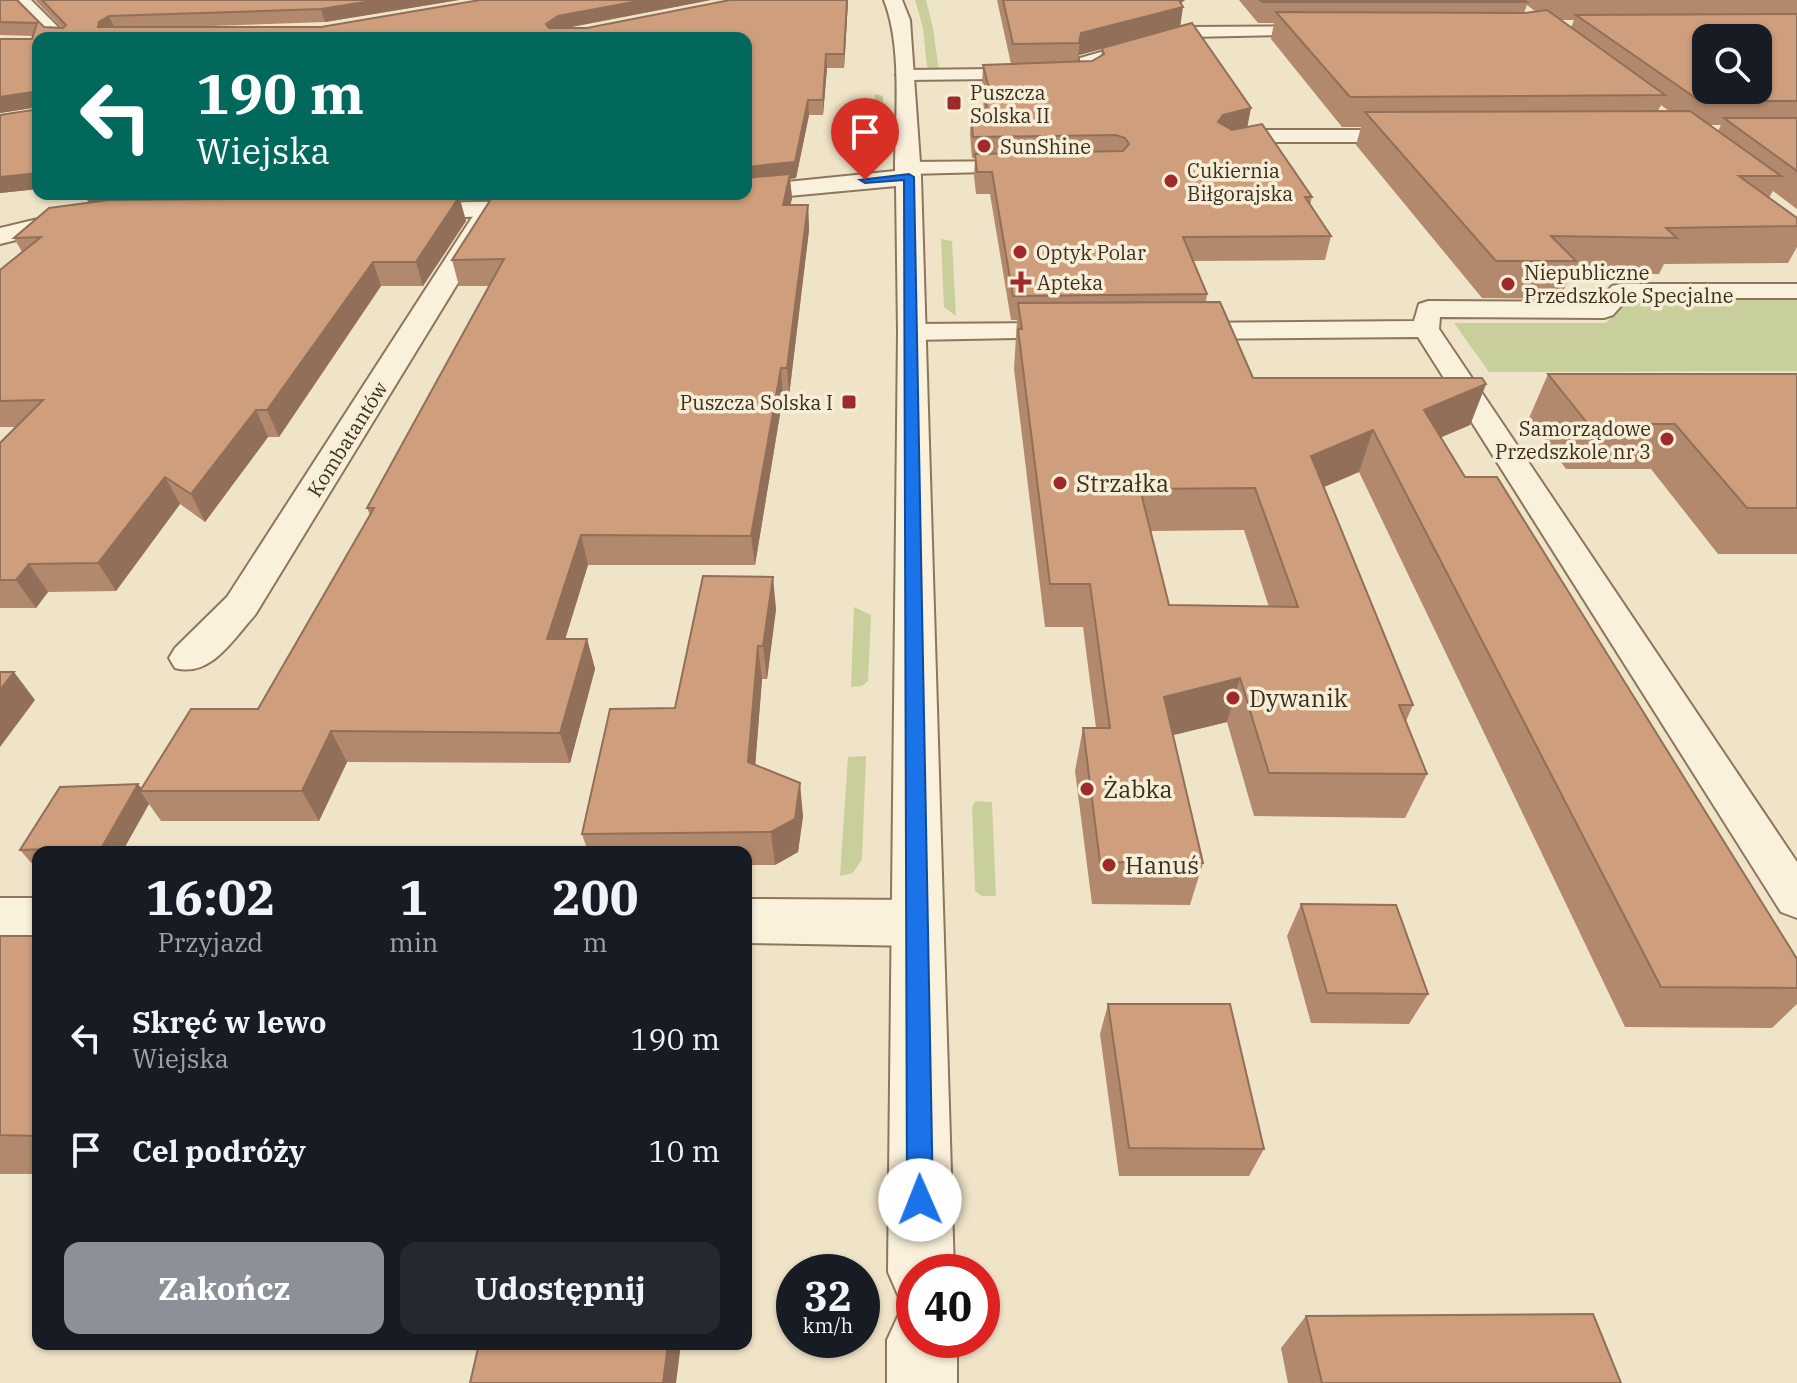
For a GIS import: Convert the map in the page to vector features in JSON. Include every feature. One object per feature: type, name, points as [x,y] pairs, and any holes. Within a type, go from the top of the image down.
[{"type":"street","points":[[895,1],[901,20],[905,75],[913,332],[921,1254]]},
{"type":"street","points":[[752,193],[909,172]]},
{"type":"street","points":[[381,211],[573,207]]},
{"type":"street","name":"Kombatantów","points":[[190,658],[241,606],[489,210]]},
{"type":"street","points":[[0,236],[30,226],[106,213]]},
{"type":"street","points":[[0,215],[19,219],[30,226]]},
{"type":"street","points":[[0,920],[32,920]]},
{"type":"street","points":[[752,921],[917,923]]},
{"type":"street","points":[[922,1358],[922,1383]]},
{"type":"lane","points":[[22,0],[55,32]]},
{"type":"lane","points":[[905,75],[1090,73],[1086,62],[1189,32],[1341,31]]},
{"type":"lane","points":[[1227,143],[1255,136],[1430,136]]},
{"type":"lane","points":[[909,172],[1050,167]]},
{"type":"lane","points":[[1797,291],[1621,291],[1604,310],[1428,309],[1426,329],[1797,899]]},
{"type":"lane","points":[[1155,331],[1426,329]]},
{"type":"lane","points":[[913,332],[1093,331]]},
{"type":"green space","points":[[915,0],[926,0],[939,71],[927,67],[923,28]]},
{"type":"green space","points":[[875,94],[883,96],[882,136],[875,152],[858,164],[872,143]]},
{"type":"green space","points":[[941,239],[952,241],[956,316],[944,307]]},
{"type":"green space","points":[[1631,297],[1797,298],[1797,371],[1489,372],[1454,323],[1606,323]]},
{"type":"green space","points":[[854,607],[871,615],[868,681],[862,686],[851,687]]},
{"type":"green space","points":[[866,756],[862,859],[853,873],[840,876],[848,757]]},
{"type":"green space","points":[[975,801],[992,802],[996,896],[982,896],[975,891],[972,807]]},
{"type":"building","points":[[0,0],[17,0],[44,27],[63,28],[66,25],[42,0],[378,0],[321,9],[109,16],[99,22],[98,27],[321,27],[480,0],[644,0],[558,16],[546,24],[549,28],[587,28],[730,0],[847,0],[844,54],[826,54],[823,100],[808,100],[795,162],[752,166],[752,32],[34,32],[37,23],[0,22]]},
{"type":"building","points":[[1003,0],[1179,0],[1183,7],[1081,33],[1079,43],[1013,44]]},
{"type":"building","points":[[1260,0],[1524,0],[1527,2],[1262,2]]},
{"type":"building","points":[[1547,10],[1665,95],[1350,97],[1276,12],[1525,13]]},
{"type":"building","points":[[1797,14],[1797,101],[1772,101],[1772,24],[1692,24],[1692,95],[1576,15]]},
{"type":"building","points":[[1192,23],[1251,108],[1223,115],[1218,122],[1232,130],[1262,124],[1312,197],[1305,197],[1331,236],[1183,237],[1207,294],[1013,296],[992,172],[977,172],[975,154],[1123,151],[1129,144],[1125,138],[1116,135],[973,137],[971,113],[988,112],[984,93],[990,93],[983,65],[1092,61],[1104,54],[1102,48]]},
{"type":"building","points":[[0,39],[32,39],[32,92],[0,97]]},
{"type":"building","points":[[32,110],[32,174],[0,177],[0,115]]},
{"type":"building","points":[[1690,111],[1781,176],[1739,176],[1797,218],[1797,226],[1666,228],[1677,238],[1551,236],[1576,261],[1496,261],[1365,112]]},
{"type":"building","points":[[1724,118],[1797,118],[1797,171]]},
{"type":"building","points":[[790,174],[783,205],[808,205],[787,368],[781,368],[751,536],[581,535],[547,639],[587,639],[560,733],[331,731],[302,791],[140,791],[191,709],[258,709],[374,508],[367,508],[504,259],[452,260],[490,200],[752,200],[752,177]]},
{"type":"building","points":[[109,200],[457,200],[416,262],[373,262],[267,410],[256,410],[191,494],[165,477],[98,563],[29,564],[16,580],[0,580],[0,443],[43,400],[0,401],[0,270],[41,237],[14,238],[49,208]]},
{"type":"building","points":[[1220,302],[1253,378],[1482,378],[1486,384],[1424,410],[1465,477],[1497,477],[1797,959],[1797,988],[1661,987],[1373,430],[1311,456],[1413,705],[1399,705],[1427,774],[1269,773],[1240,678],[1164,697],[1203,863],[1100,862],[1083,728],[1110,728],[1090,584],[1050,584],[1018,329],[1022,329],[1018,303]],"holes":[[[1255,488],[1298,607],[1169,605],[1140,489]]]},
{"type":"building","points":[[1548,374],[1797,374],[1797,508],[1747,508],[1675,424],[1588,424]]},
{"type":"building","points":[[703,576],[773,577],[763,646],[758,646],[748,762],[800,783],[795,819],[771,832],[582,834],[610,709],[675,708]]},
{"type":"building","points":[[0,672],[14,672],[0,690]]},
{"type":"building","points":[[138,784],[103,846],[32,846],[32,850],[20,850],[60,787]]},
{"type":"building","points":[[1301,904],[1396,905],[1428,994],[1327,993]]},
{"type":"building","points":[[0,936],[32,936],[32,1136],[0,1135]]},
{"type":"building","points":[[1108,1004],[1230,1004],[1264,1149],[1129,1148]]},
{"type":"building","points":[[1593,1314],[1621,1383],[1322,1383],[1306,1316]]},
{"type":"building","points":[[478,1350],[667,1350],[663,1383],[470,1383]]},
{"type":"place","name":"Puszcza Solska II","points":[[954,103]]},
{"type":"place","name":"SunShine","points":[[984,146]]},
{"type":"place","name":"Cukiernia Biłgorajska","points":[[1171,181]]},
{"type":"place","name":"Optyk Polar","points":[[1020,252]]},
{"type":"place","name":"Apteka","points":[[1021,282]]},
{"type":"place","name":"Niepubliczne Przedszkole Specjalne","points":[[1508,284]]},
{"type":"place","name":"Puszcza Solska I","points":[[849,402]]},
{"type":"place","name":"Samorządowe Przedszkole nr 3","points":[[1667,439]]},
{"type":"place","name":"Strzałka","points":[[1060,483]]},
{"type":"place","name":"Dywanik","points":[[1233,698]]},
{"type":"place","name":"Żabka","points":[[1087,789]]},
{"type":"place","name":"Hanuś","points":[[1109,865]]},
{"type":"route","points":[[865,180],[909,177],[920,1200]]}]
